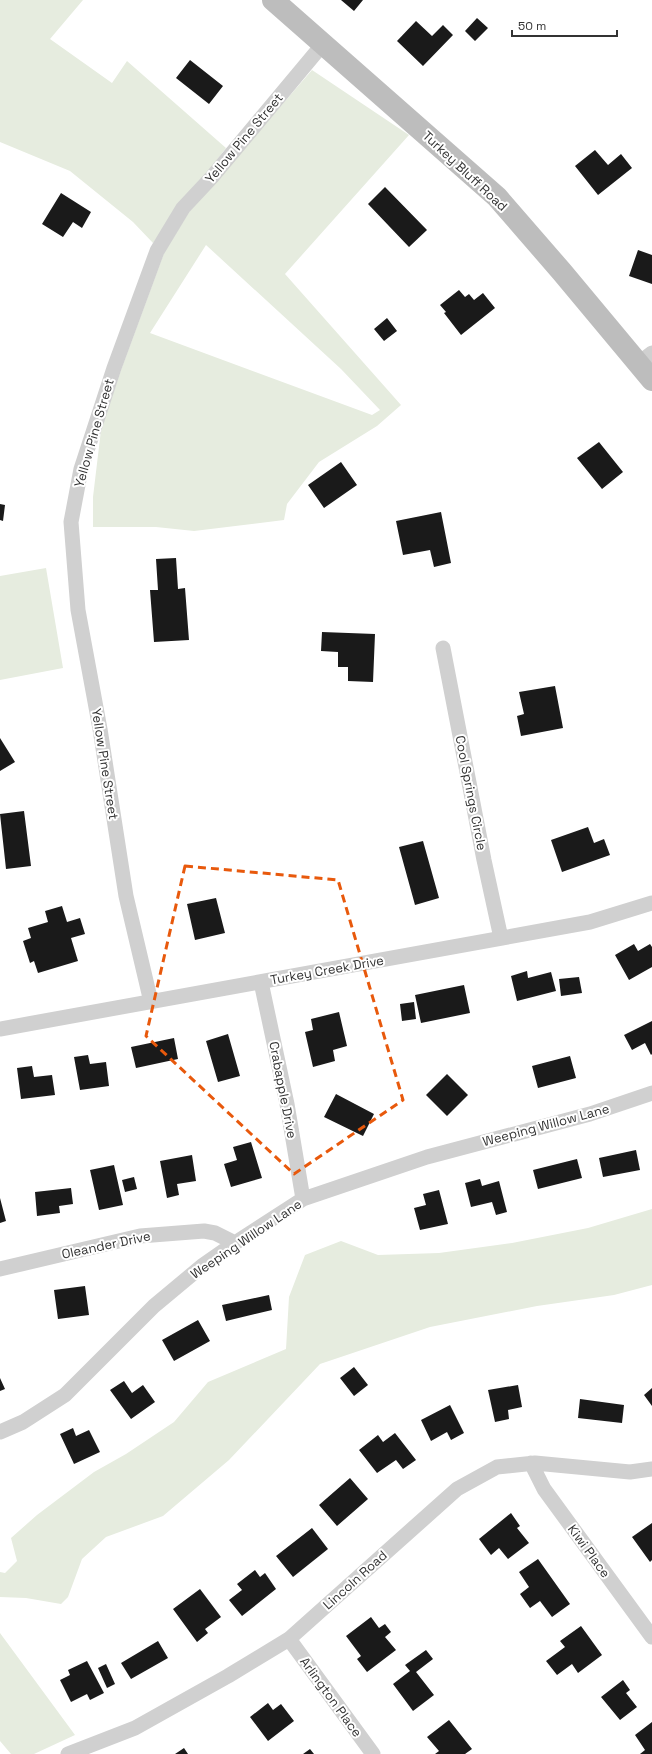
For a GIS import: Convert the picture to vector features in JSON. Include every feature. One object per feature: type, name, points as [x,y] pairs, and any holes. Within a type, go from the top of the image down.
[{"type":"street","name":"Turkey Bluff Road","points":[[273,0],[497,197],[645,358],[652,380]]},
{"type":"street","name":"Yellow Pine Street","points":[[151,1002],[126,896],[100,729],[78,610],[71,522],[81,469],[114,368],[157,251],[183,208],[212,177],[323,44]]},
{"type":"street","name":"Cool Springs Circle","points":[[443,648],[484,860],[501,938]]},
{"type":"street","name":"Turkey Creek Drive","points":[[0,1029],[590,922],[652,903]]},
{"type":"street","name":"Crabapple Drive","points":[[261,982],[287,1104],[303,1198]]},
{"type":"street","name":"Weeping Willow Lane","points":[[0,1432],[22,1422],[65,1395],[154,1306],[235,1243],[303,1198],[427,1157],[590,1114],[652,1093]]},
{"type":"street","name":"Oleander Drive","points":[[0,1269],[140,1236],[204,1231],[215,1233],[235,1243]]},
{"type":"street","name":"Lincoln Road","points":[[68,1754],[135,1728],[228,1676],[289,1639],[457,1490],[497,1468],[531,1463],[630,1472],[652,1469]]},
{"type":"street","name":"Kiwi Place","points":[[531,1463],[544,1489],[652,1637]]},
{"type":"street","name":"Arlington Place","points":[[289,1639],[373,1754]]},
{"type":"highlighted area","points":[[185,866],[338,880],[403,1100],[294,1174],[146,1036]]},
{"type":"shaded area","points":[[0,0],[83,0],[50,39],[112,83],[127,61],[226,148],[153,243],[133,222],[70,171],[0,142]]},
{"type":"shaded area","points":[[312,70],[409,135],[285,274],[401,405],[377,426],[319,462],[287,504],[284,520],[194,531],[156,527],[93,527],[93,497],[101,430],[121,370],[164,253],[189,212]],"holes":[[[206,245],[341,369],[380,410],[372,415],[150,333]]]},
{"type":"shaded area","points":[[46,568],[63,668],[0,680],[0,576]]},
{"type":"shaded area","points":[[652,1209],[652,1285],[614,1295],[537,1306],[430,1327],[320,1364],[229,1460],[163,1516],[106,1537],[82,1559],[68,1597],[61,1604],[26,1598],[0,1597],[0,1572],[5,1573],[17,1561],[11,1538],[37,1515],[94,1472],[126,1454],[174,1422],[208,1382],[286,1349],[289,1297],[305,1255],[341,1241],[378,1255],[439,1253],[512,1243],[588,1228]]},
{"type":"shaded area","points":[[0,1633],[75,1735],[34,1754],[11,1754],[0,1741]]},
{"type":"building","points":[[341,0],[363,0],[354,11]]},
{"type":"building","points":[[477,18],[488,28],[475,41],[465,31]]},
{"type":"building","points":[[416,21],[432,36],[443,25],[453,35],[423,66],[397,41]]},
{"type":"building","points":[[190,60],[223,86],[209,104],[176,78]]},
{"type":"building","points":[[595,150],[608,165],[621,154],[632,168],[598,195],[575,166]]},
{"type":"building","points":[[385,187],[427,230],[409,247],[368,204]]},
{"type":"building","points":[[61,193],[91,212],[82,228],[73,222],[63,237],[42,224]]},
{"type":"building","points":[[638,250],[652,255],[652,284],[629,276]]},
{"type":"building","points":[[459,290],[465,297],[469,294],[474,300],[483,293],[495,308],[461,335],[444,313],[446,312],[440,305]]},
{"type":"building","points":[[387,318],[397,331],[384,341],[374,329]]},
{"type":"building","points":[[599,442],[623,472],[602,489],[577,458]]},
{"type":"building","points":[[341,462],[357,485],[324,508],[308,485]]},
{"type":"building","points":[[0,504],[5,505],[3,521],[0,520]]},
{"type":"building","points":[[441,512],[451,563],[434,567],[430,550],[403,555],[396,521]]},
{"type":"building","points":[[176,558],[178,589],[185,588],[189,640],[154,642],[150,590],[158,590],[156,559]]},
{"type":"building","points":[[322,632],[375,634],[373,682],[348,681],[348,667],[338,667],[338,652],[321,651]]},
{"type":"building","points":[[555,686],[563,728],[521,736],[517,716],[524,714],[519,692]]},
{"type":"building","points":[[0,738],[15,762],[0,771]]},
{"type":"building","points":[[24,811],[31,866],[6,869],[0,814]]},
{"type":"building","points":[[588,827],[594,843],[604,839],[610,855],[562,872],[551,840]]},
{"type":"building","points":[[423,841],[439,898],[415,905],[399,847]]},
{"type":"building","points":[[216,898],[225,933],[195,940],[187,904]]},
{"type":"building","points":[[62,906],[67,922],[80,918],[85,934],[71,938],[78,961],[38,973],[34,961],[30,963],[23,941],[31,938],[28,928],[48,922],[45,911]]},
{"type":"building","points":[[634,944],[638,951],[650,944],[652,947],[652,967],[629,980],[615,955]]},
{"type":"building","points":[[527,971],[528,978],[551,972],[556,991],[517,1001],[511,976]]},
{"type":"building","points":[[579,977],[582,993],[561,996],[559,979]]},
{"type":"building","points":[[464,985],[470,1013],[421,1023],[415,995]]},
{"type":"building","points":[[414,1002],[416,1019],[402,1021],[400,1004]]},
{"type":"building","points":[[339,1012],[347,1046],[333,1050],[335,1061],[313,1067],[305,1032],[313,1030],[311,1019]]},
{"type":"building","points":[[652,1021],[652,1054],[651,1055],[645,1043],[632,1050],[624,1035]]},
{"type":"building","points":[[228,1034],[240,1076],[218,1082],[206,1041]]},
{"type":"building","points":[[174,1038],[178,1059],[136,1068],[131,1047]]},
{"type":"building","points":[[88,1055],[90,1064],[106,1062],[109,1086],[80,1090],[74,1057]]},
{"type":"building","points":[[570,1056],[576,1078],[538,1088],[532,1066]]},
{"type":"building","points":[[32,1066],[34,1077],[52,1075],[55,1095],[21,1099],[17,1068]]},
{"type":"building","points":[[447,1074],[468,1095],[447,1116],[426,1095]]},
{"type":"building","points":[[336,1094],[374,1114],[363,1136],[324,1117]]},
{"type":"building","points":[[251,1142],[262,1178],[231,1187],[224,1164],[237,1160],[233,1147]]},
{"type":"building","points":[[636,1150],[640,1170],[603,1177],[599,1158]]},
{"type":"building","points":[[192,1155],[196,1181],[177,1184],[179,1195],[167,1198],[160,1161]]},
{"type":"building","points":[[577,1159],[582,1178],[538,1189],[533,1170]]},
{"type":"building","points":[[114,1165],[123,1205],[99,1210],[90,1170]]},
{"type":"building","points":[[134,1177],[137,1189],[125,1192],[122,1180]]},
{"type":"building","points":[[480,1179],[482,1186],[499,1181],[507,1212],[496,1215],[492,1202],[471,1207],[465,1183]]},
{"type":"building","points":[[71,1188],[73,1204],[59,1206],[60,1213],[37,1216],[35,1192]]},
{"type":"building","points":[[439,1190],[448,1224],[420,1230],[414,1208],[426,1205],[423,1194]]},
{"type":"building","points":[[0,1198],[6,1221],[0,1223]]},
{"type":"building","points":[[85,1286],[89,1315],[58,1319],[54,1290]]},
{"type":"building","points":[[269,1295],[272,1310],[226,1321],[222,1305]]},
{"type":"building","points":[[198,1320],[210,1341],[174,1361],[162,1340]]},
{"type":"building","points":[[354,1367],[368,1385],[354,1396],[340,1378]]},
{"type":"building","points":[[0,1378],[5,1389],[0,1391]]},
{"type":"building","points":[[124,1381],[132,1393],[143,1385],[155,1402],[131,1419],[110,1390]]},
{"type":"building","points":[[518,1385],[522,1407],[508,1410],[509,1419],[495,1422],[488,1390]]},
{"type":"building","points":[[652,1388],[652,1406],[644,1395]]},
{"type":"building","points":[[580,1399],[624,1405],[622,1423],[578,1418]]},
{"type":"building","points":[[450,1405],[464,1433],[451,1440],[447,1432],[431,1441],[421,1420]]},
{"type":"building","points":[[73,1428],[76,1436],[89,1430],[100,1452],[74,1464],[60,1434]]},
{"type":"building","points":[[395,1433],[416,1460],[403,1469],[396,1460],[377,1473],[359,1450],[378,1435],[383,1442]]},
{"type":"building","points":[[350,1478],[368,1499],[337,1526],[319,1505]]},
{"type":"building","points":[[511,1513],[520,1526],[517,1528],[529,1543],[508,1559],[499,1548],[491,1555],[479,1539]]},
{"type":"building","points":[[652,1523],[652,1560],[650,1562],[632,1537]]},
{"type":"building","points":[[312,1528],[328,1549],[293,1577],[276,1556]]},
{"type":"building","points":[[538,1559],[570,1604],[552,1617],[540,1601],[530,1608],[520,1594],[529,1587],[519,1572]]},
{"type":"building","points":[[255,1570],[260,1577],[265,1573],[276,1589],[242,1616],[229,1600],[242,1590],[237,1584]]},
{"type":"building","points":[[200,1589],[221,1617],[205,1629],[208,1633],[197,1642],[173,1609]]},
{"type":"building","points":[[371,1617],[379,1628],[385,1624],[391,1632],[385,1637],[396,1650],[367,1672],[357,1659],[361,1656],[346,1636]]},
{"type":"building","points":[[581,1626],[602,1655],[578,1673],[572,1664],[557,1675],[546,1661],[565,1647],[560,1641]]},
{"type":"building","points":[[158,1641],[168,1658],[131,1679],[121,1663]]},
{"type":"building","points":[[426,1650],[433,1659],[416,1672],[434,1695],[413,1711],[393,1684],[410,1671],[405,1665]]},
{"type":"building","points":[[87,1661],[104,1693],[90,1700],[87,1694],[71,1702],[60,1680],[70,1675],[68,1670]]},
{"type":"building","points":[[106,1664],[115,1684],[107,1688],[98,1668]]},
{"type":"building","points":[[623,1680],[630,1690],[626,1693],[637,1707],[620,1720],[601,1697]]},
{"type":"building","points":[[268,1703],[273,1710],[281,1704],[294,1721],[268,1741],[250,1717]]},
{"type":"building","points":[[449,1720],[472,1749],[465,1754],[435,1754],[439,1751],[427,1737]]},
{"type":"building","points":[[652,1722],[652,1754],[640,1754],[645,1750],[635,1735]]},
{"type":"building","points":[[184,1748],[188,1754],[175,1754]]},
{"type":"building","points":[[310,1749],[314,1754],[303,1754]]}]
